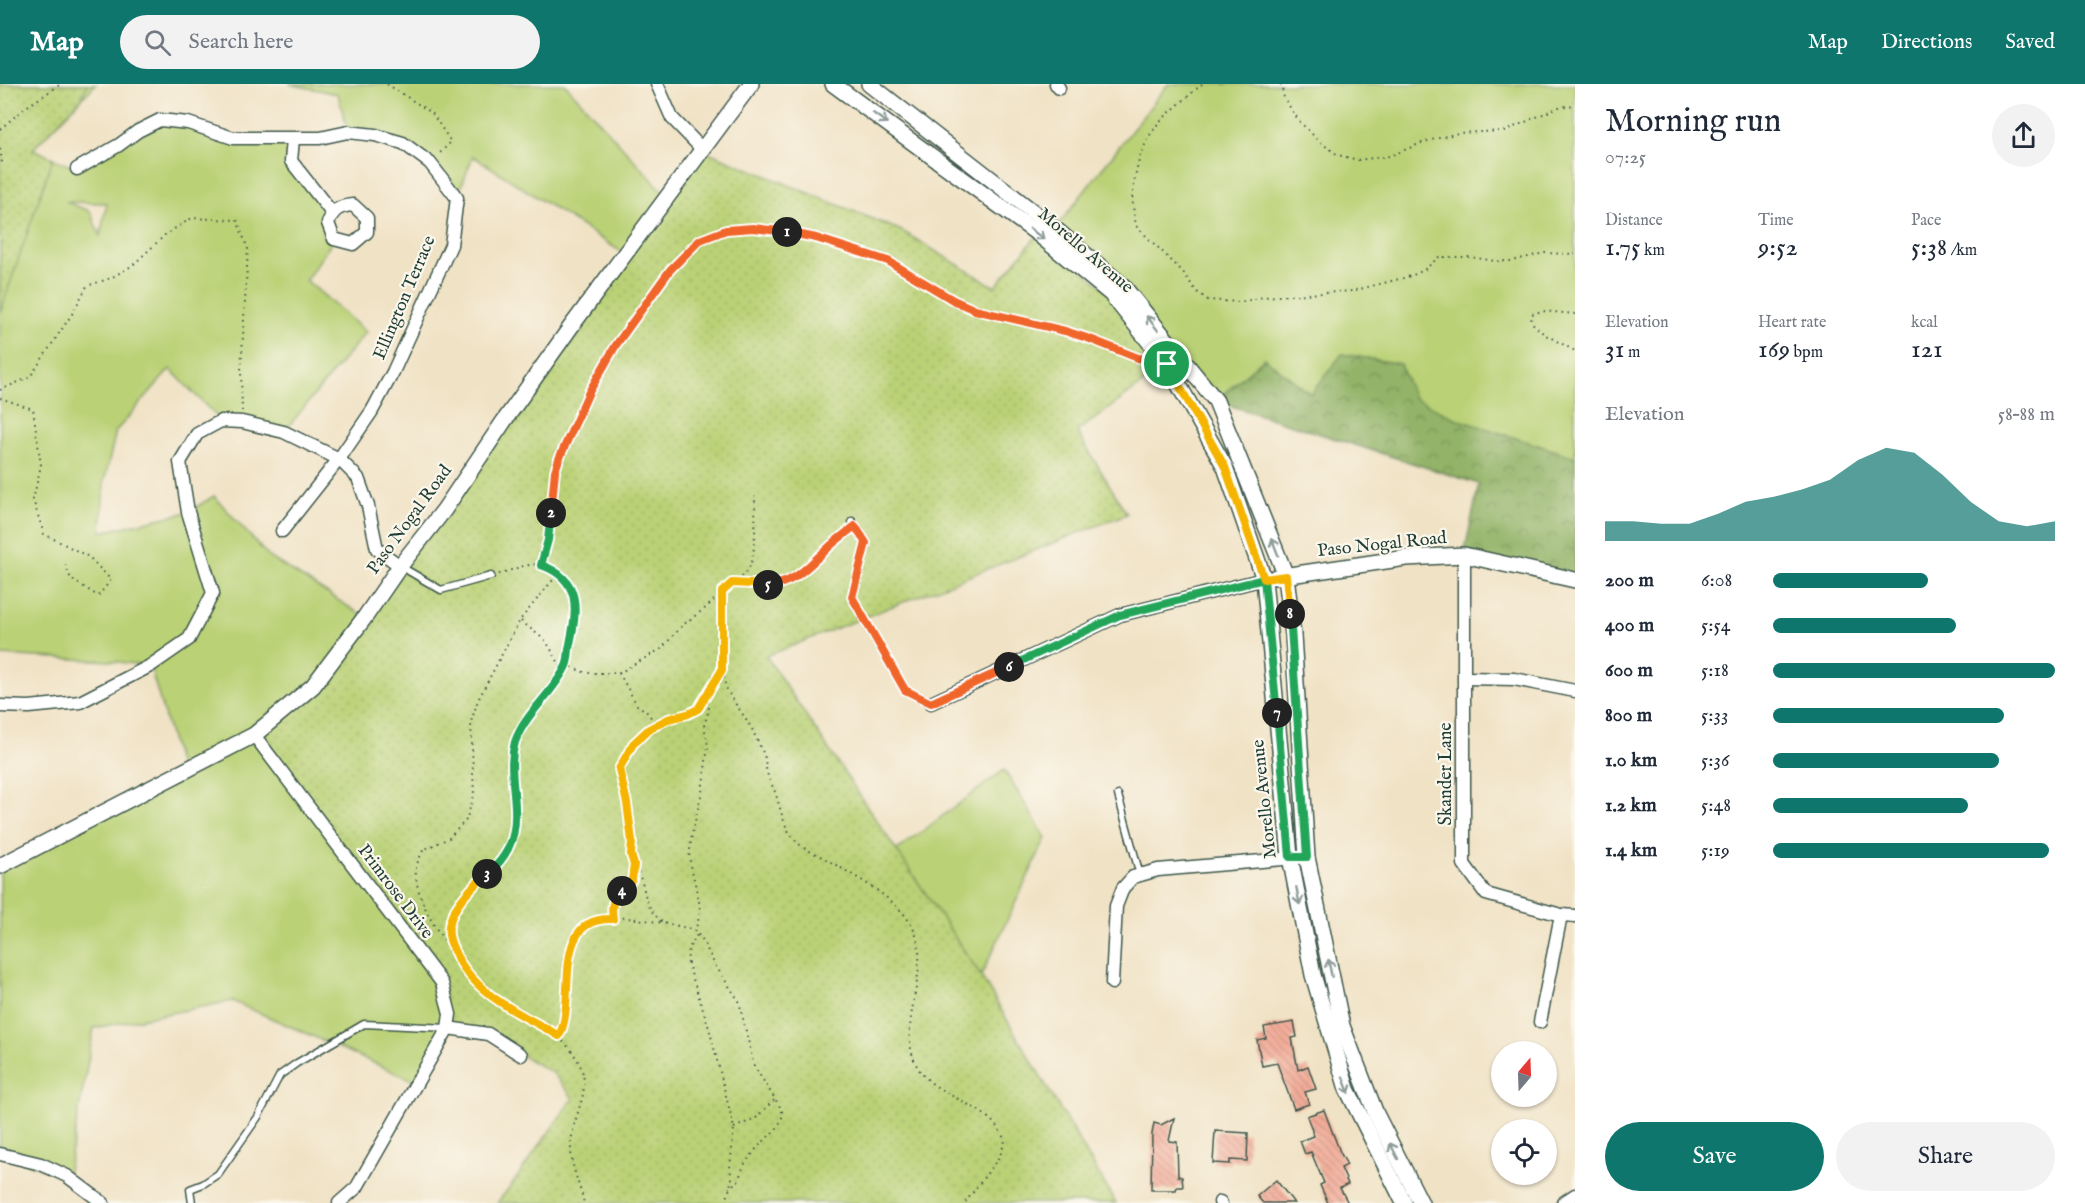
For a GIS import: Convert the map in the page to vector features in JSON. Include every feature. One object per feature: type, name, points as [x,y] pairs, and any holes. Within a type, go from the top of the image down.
[{"type":"street","points":[[657,84],[672,118],[703,150]]},
{"type":"street","name":"Paso Nogal Road","points":[[0,867],[254,735],[313,686],[400,566],[444,510],[570,328],[751,84]]},
{"type":"street","name":"Morello Avenue","points":[[833,84],[1047,241],[1111,294],[1167,364],[1225,467],[1264,579],[1290,857],[1312,975],[1347,1089],[1404,1203]]},
{"type":"street","name":"Morello Avenue","points":[[869,84],[1055,229],[1123,286],[1173,351],[1216,401],[1286,576],[1293,634],[1307,857],[1342,1026],[1376,1114],[1421,1203]]},
{"type":"street","name":"Ellington Terrace","points":[[76,169],[160,120],[188,123],[233,138],[320,138],[348,132],[375,135],[403,143],[430,163],[457,198],[451,245],[393,372],[372,411],[339,459],[282,531]]},
{"type":"street","points":[[293,139],[291,161],[332,213]]},
{"type":"street","points":[[0,706],[29,707],[80,702],[150,666],[189,639],[213,593],[188,512],[180,462],[196,434],[221,421],[242,422],[284,432],[339,459],[358,478],[368,506],[377,549],[400,566]]},
{"type":"street","name":"Paso Nogal Road","points":[[1264,579],[1406,558],[1464,555],[1575,580]]},
{"type":"street","name":"Skander Lane","points":[[1464,555],[1464,864],[1486,894],[1561,915],[1575,916]]},
{"type":"street","points":[[931,703],[1120,615],[1264,579]]},
{"type":"street","points":[[1465,678],[1514,679],[1575,691]]},
{"type":"street","name":"Primrose Drive","points":[[254,735],[442,983],[450,1014],[448,1029]]},
{"type":"street","points":[[1112,983],[1116,906],[1123,888],[1133,877],[1158,870],[1307,857]]},
{"type":"street","points":[[1540,1022],[1561,915]]},
{"type":"street","points":[[339,1203],[357,1187],[448,1029],[488,1034],[521,1055]]},
{"type":"street","points":[[0,1154],[41,1164],[67,1176],[103,1203]]},
{"type":"street","points":[[1563,1203],[1575,1195]]},
{"type":"lane","points":[[854,524],[866,543],[852,597],[905,690],[931,703]]},
{"type":"lane","points":[[400,566],[441,590],[490,576]]},
{"type":"lane","points":[[1118,795],[1140,875]]},
{"type":"lane","points":[[192,1203],[190,1189],[218,1174],[258,1117],[280,1075],[297,1063],[364,1024],[448,1029]]},
{"type":"path","points":[[0,129],[26,107],[61,84]]},
{"type":"path","points":[[387,84],[432,113],[451,142],[430,163]]},
{"type":"path","points":[[1202,84],[1160,122],[1148,138],[1134,177],[1132,200],[1136,226],[1183,272],[1196,291],[1208,300],[1240,302],[1263,297],[1352,291],[1411,276],[1424,270],[1439,258],[1470,257],[1512,261],[1544,253],[1575,254]]},
{"type":"path","points":[[1281,84],[1284,98],[1299,121],[1320,142],[1338,155],[1358,160],[1390,156],[1424,142],[1458,134],[1505,131],[1559,107],[1575,105]]},
{"type":"path","points":[[0,149],[2,160],[0,164]]},
{"type":"path","points":[[0,390],[30,377],[72,314],[87,286],[111,278],[134,265],[166,234],[192,218],[237,220],[248,249],[241,371],[242,422]]},
{"type":"path","points":[[541,565],[548,540],[555,471],[564,447],[603,367],[627,328],[679,260],[700,240],[726,230],[747,228],[778,230],[828,241],[888,261],[953,300],[975,310],[1065,331],[1138,358],[1167,364]]},
{"type":"path","points":[[1575,314],[1542,311],[1532,314],[1531,322],[1544,334],[1575,351]]},
{"type":"path","points":[[0,398],[33,409],[41,465],[33,500],[44,534],[88,557],[111,580],[98,596],[71,579],[64,562]]},
{"type":"path","points":[[566,665],[586,674],[620,673],[661,649],[684,624],[746,574],[756,530],[755,496]]},
{"type":"path","points":[[732,583],[774,585],[786,582],[797,576],[854,524]]},
{"type":"path","points":[[490,576],[526,565],[541,565],[549,568],[558,574],[573,592],[576,616],[566,665],[527,720],[514,744],[512,769],[516,824],[511,845],[453,916],[449,927],[450,940],[467,973],[486,991],[527,1019],[559,1036],[581,1064],[585,1076],[582,1101],[571,1137],[571,1149],[574,1173],[584,1203]]},
{"type":"path","points":[[454,951],[440,938],[422,902],[416,870],[423,850],[449,838],[466,820],[472,808],[475,783],[471,734],[474,711],[483,689],[520,620],[558,574]]},
{"type":"path","points":[[722,592],[722,670],[725,684],[752,730],[765,758],[765,766],[781,814],[792,837],[807,850],[826,859],[887,898],[905,916],[916,934],[918,944],[919,965],[910,1030],[915,1062],[936,1085],[994,1122],[1005,1141],[1000,1156],[965,1203]]},
{"type":"path","points":[[520,620],[546,641],[563,670]]},
{"type":"path","points":[[662,922],[647,904],[640,874],[631,855],[632,841],[627,803],[619,769],[633,744],[649,729],[668,719],[698,709],[722,670]]},
{"type":"path","points":[[620,673],[637,705],[646,711],[657,725]]},
{"type":"path","points":[[694,930],[698,923],[700,906],[689,858],[708,746],[704,726],[709,709],[706,697]]},
{"type":"path","points":[[613,919],[611,906],[615,898],[632,880],[634,865]]},
{"type":"path","points":[[559,1036],[565,1025],[567,978],[573,943],[578,934],[594,920],[633,918],[694,930],[702,939],[715,965],[739,1000],[754,1066],[782,1110],[782,1119],[777,1128],[756,1149],[744,1166],[738,1181],[729,1188]]},
{"type":"path","points":[[694,930],[697,937],[690,944],[687,953],[688,964],[709,1028],[734,1128],[730,1168],[732,1179],[729,1199],[726,1203]]},
{"type":"path","points":[[734,1128],[756,1118],[774,1100]]},
{"type":"green space","points":[[0,84],[96,84],[33,149],[76,169],[160,120],[233,138],[293,139],[291,161],[321,201],[334,239],[306,280],[366,332],[284,432],[221,421],[170,369],[116,431],[104,482],[101,532],[188,512],[214,496],[269,557],[365,617],[450,1014],[417,1082],[232,1001],[94,1028],[67,1176],[0,1154],[0,866],[181,773],[150,666],[111,661],[0,655]],"holes":[[[66,202],[107,203],[100,236],[90,211]]]},
{"type":"green space","points":[[0,84],[87,84],[82,98],[33,149],[53,158],[0,313]]},
{"type":"green space","points":[[289,84],[565,84],[668,197],[626,255],[473,156],[457,198],[403,143],[348,132],[338,94]]},
{"type":"green space","points":[[1168,84],[1575,84],[1575,580],[1479,484],[1216,401],[1055,229]]},
{"type":"green space","points":[[703,150],[902,231],[995,287],[1038,234],[1111,294],[1165,367],[1077,432],[1127,514],[766,656],[981,976],[1116,1203],[497,1203],[573,1098],[553,1073],[488,1034],[448,1028],[442,983],[254,735],[313,686]]},
{"type":"green space","points":[[1342,354],[1400,364],[1414,398],[1457,419],[1575,457],[1575,580],[1464,555],[1479,484],[1216,401],[1264,358],[1311,394]]},
{"type":"green space","points":[[1004,770],[1046,838],[981,976],[896,851]]},
{"type":"building","points":[[1294,1022],[1297,1037],[1292,1038],[1298,1070],[1308,1066],[1316,1089],[1305,1092],[1309,1104],[1294,1109],[1277,1063],[1262,1066],[1257,1040],[1266,1038],[1264,1027]]},
{"type":"building","points":[[1324,1110],[1347,1165],[1341,1168],[1348,1184],[1340,1188],[1348,1203],[1328,1203],[1320,1185],[1324,1183],[1311,1152],[1305,1154],[1300,1141],[1314,1136],[1307,1116]]},
{"type":"building","points":[[1174,1118],[1169,1141],[1177,1142],[1178,1176],[1182,1177],[1183,1187],[1177,1187],[1176,1190],[1151,1190],[1154,1123],[1161,1125]]},
{"type":"building","points":[[1215,1131],[1248,1133],[1247,1161],[1230,1160],[1230,1164],[1213,1163]]},
{"type":"building","points":[[1276,1180],[1294,1203],[1263,1203],[1257,1196]]},
{"type":"route","points":[[1167,364],[1113,350],[1065,331],[975,310],[953,300],[888,261],[816,238],[778,230],[740,228],[726,230],[700,240],[670,270],[609,355],[589,392],[555,471],[548,540],[541,565],[558,574],[573,592],[576,616],[566,665],[519,732],[514,744],[512,769],[516,824],[511,845],[507,853],[460,905],[449,927],[454,951],[467,973],[496,1000],[559,1036],[565,1025],[567,978],[573,943],[578,934],[594,920],[613,919],[611,906],[615,898],[632,880],[634,865],[631,855],[632,841],[627,803],[619,769],[622,762],[633,744],[649,729],[668,719],[698,709],[722,670],[722,592],[732,583],[774,585],[786,582],[807,568],[855,526],[866,543],[852,597],[905,690],[931,703],[1120,615],[1264,579],[1290,857],[1307,857],[1293,634],[1286,576],[1264,579],[1225,467],[1167,364]]}]
